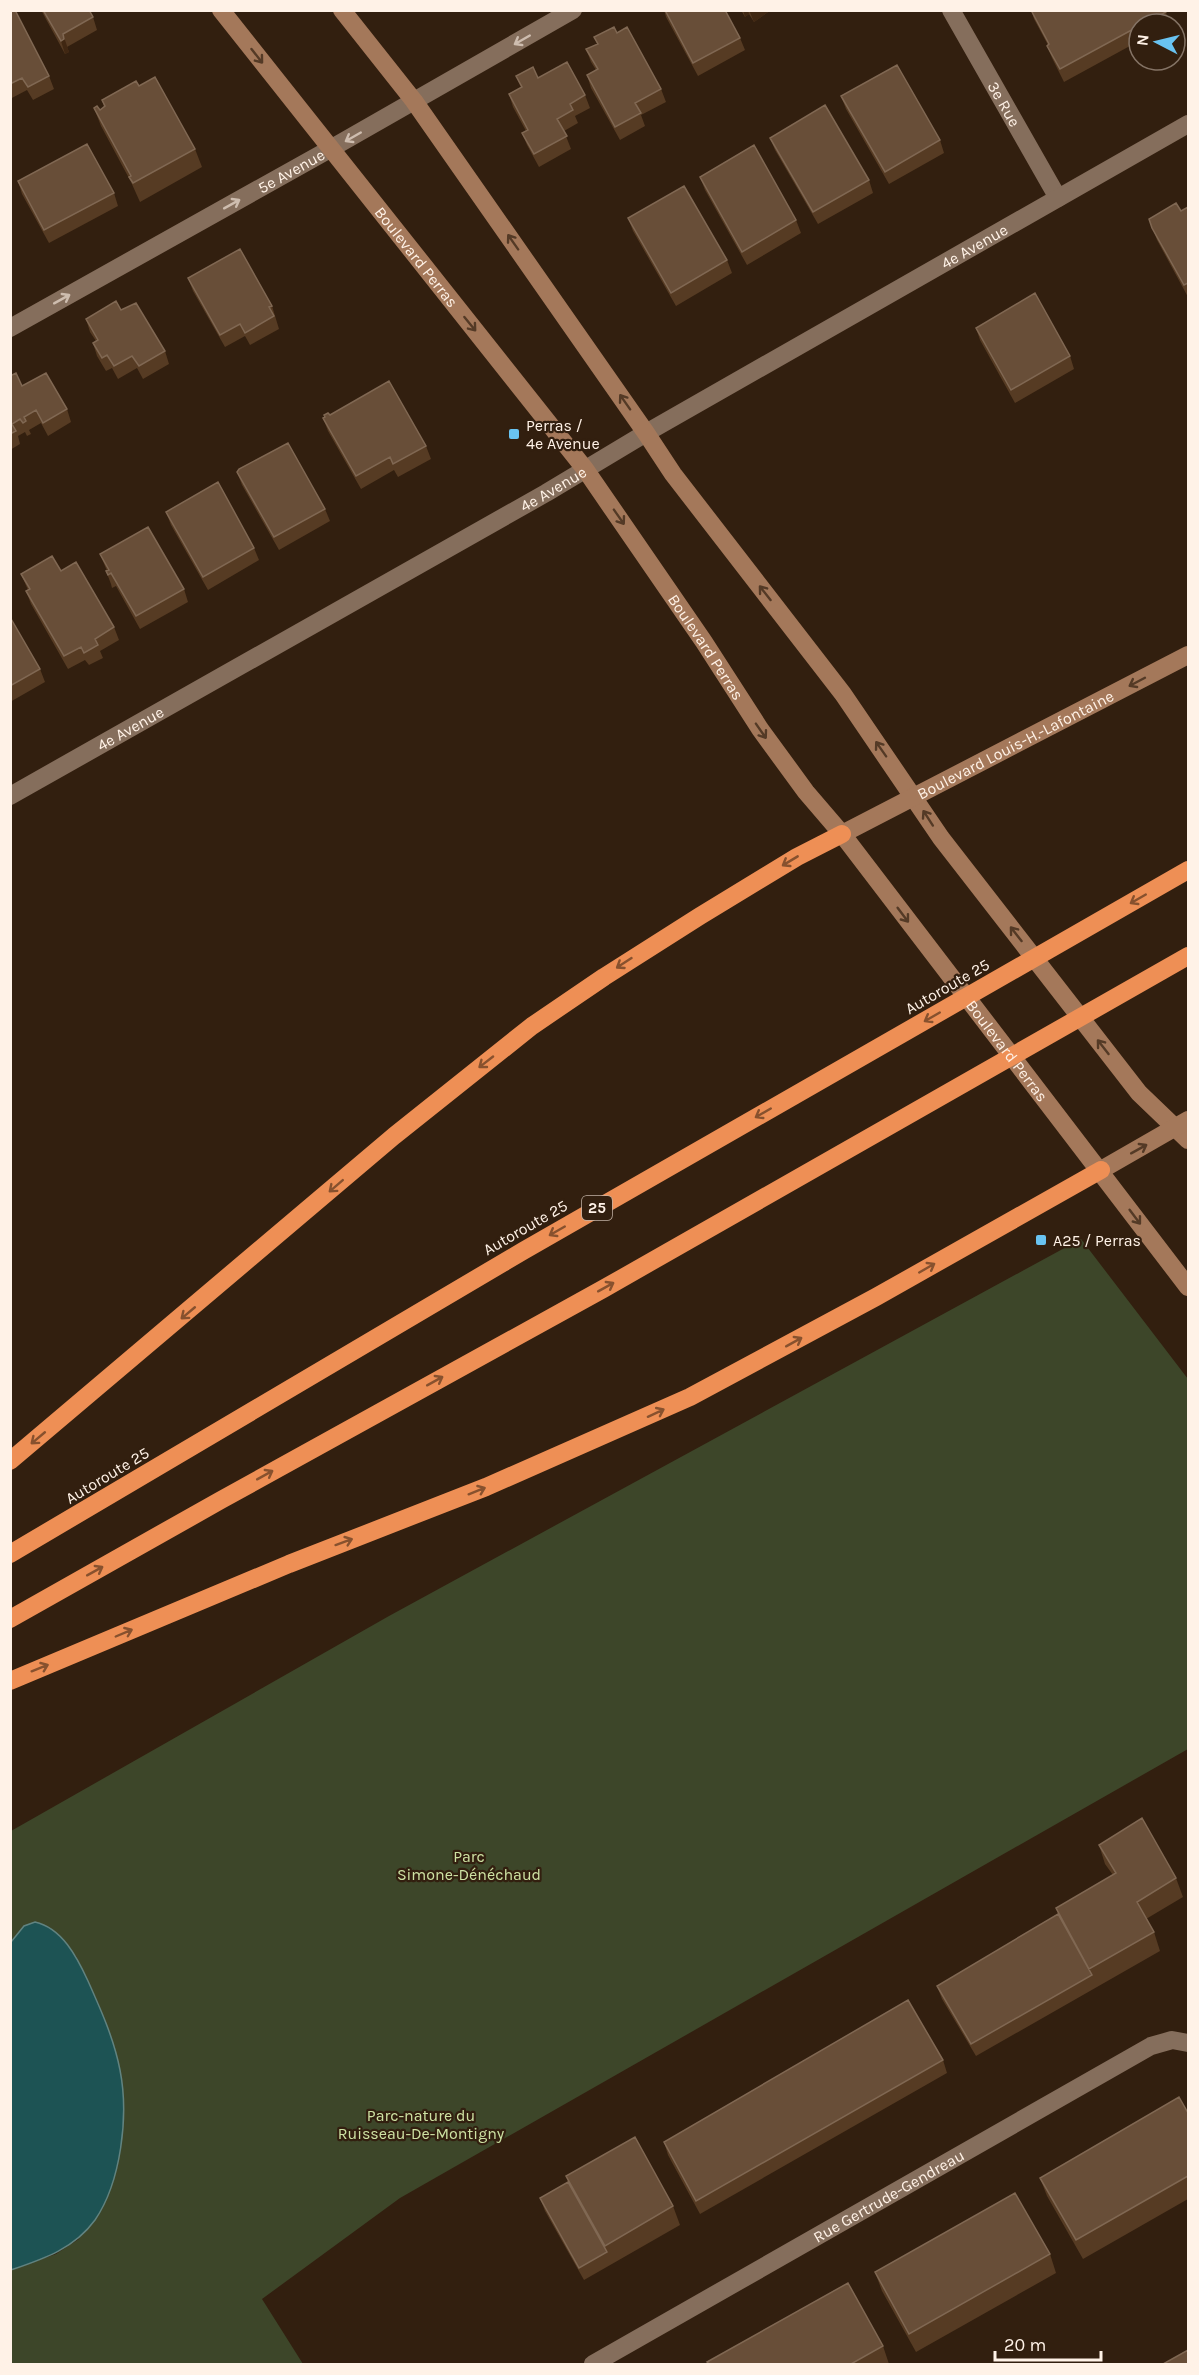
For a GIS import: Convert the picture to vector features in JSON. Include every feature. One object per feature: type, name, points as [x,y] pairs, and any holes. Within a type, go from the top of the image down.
[{"type":"highway","points":[[10,1461],[394,1136],[532,1026],[604,976],[700,916],[797,857],[842,834]]},
{"type":"highway","name":"Autoroute 25","points":[[10,1554],[523,1251],[1188,870]]},
{"type":"highway","points":[[10,1619],[603,1289],[1188,956]]},
{"type":"highway","points":[[10,1681],[316,1552],[486,1487],[690,1397],[856,1308],[1101,1170]]},
{"type":"main road","name":"Boulevard Perras","points":[[220,10],[585,469],[704,642],[760,729],[806,792],[842,834],[1101,1170],[1188,1287]]},
{"type":"main road","points":[[342,10],[414,101],[674,474],[843,694],[941,838],[1139,1093],[1185,1129],[1101,1170]]},
{"type":"main road","name":"Boulevard Louis-H.-Lafontaine","points":[[842,834],[1188,655]]},
{"type":"street","name":"5e Avenue","points":[[10,328],[573,10]]},
{"type":"street","name":"3e Rue","points":[[951,10],[1058,198]]},
{"type":"street","name":"4e Avenue","points":[[10,796],[1188,124]]},
{"type":"street","name":"Rue Gertrude-Gendreau","points":[[593,2364],[1150,2046],[1172,2040],[1188,2043]]},
{"type":"green space","name":"Parc Simone-Dénéchaud","points":[[1081,1239],[1188,1379],[1188,1749],[400,2198],[262,2299],[303,2364],[11,2364],[11,2270],[56,2254],[79,2239],[117,2168],[123,2122],[114,2046],[98,2002],[76,1956],[24,1926],[11,1942],[11,1831],[389,1616]]},
{"type":"water","points":[[35,1922],[53,1930],[68,1945],[98,2003],[111,2036],[120,2070],[123,2088],[123,2128],[117,2168],[104,2205],[95,2220],[68,2246],[11,2270],[11,1942],[24,1926]]},
{"type":"building","points":[[10,10],[15,10],[49,76],[28,87],[22,78],[10,84]]},
{"type":"building","points":[[43,10],[89,10],[93,17],[63,34],[64,39],[61,41]]},
{"type":"building","points":[[665,10],[725,10],[740,38],[693,63]]},
{"type":"building","points":[[1031,10],[1165,10],[1166,12],[1127,12],[1127,33],[1060,69],[1047,46],[1049,44]]},
{"type":"building","points":[[614,27],[617,33],[627,27],[661,89],[635,103],[641,113],[615,127],[587,75],[598,69],[586,49],[598,44],[594,37]]},
{"type":"building","points":[[567,62],[585,95],[570,104],[573,110],[557,119],[567,136],[534,154],[522,133],[528,130],[509,94],[522,87],[516,76],[533,67],[538,78]]},
{"type":"building","points":[[897,65],[940,140],[885,172],[841,96]]},
{"type":"building","points":[[155,77],[195,149],[133,183],[94,108],[97,106],[100,110],[105,106],[102,100],[136,81],[139,86]]},
{"type":"building","points":[[825,105],[869,180],[813,212],[770,138]]},
{"type":"building","points":[[87,144],[114,193],[44,230],[18,181]]},
{"type":"building","points":[[754,145],[796,220],[742,252],[700,177]]},
{"type":"building","points":[[684,186],[727,260],[671,293],[628,218]]},
{"type":"building","points":[[1176,203],[1181,211],[1188,207],[1188,283],[1184,285],[1149,219]]},
{"type":"building","points":[[240,249],[272,306],[269,307],[274,316],[245,333],[240,324],[220,335],[188,278]]},
{"type":"building","points":[[1035,293],[1070,356],[1011,390],[976,328]]},
{"type":"building","points":[[116,301],[121,310],[136,303],[165,351],[139,366],[132,356],[114,366],[107,355],[102,358],[93,343],[98,340],[86,319]]},
{"type":"building","points":[[16,373],[22,386],[46,373],[67,409],[43,423],[36,410],[24,417],[26,421],[23,423],[20,419],[12,424],[16,431],[10,434],[10,376]]},
{"type":"building","points":[[389,381],[426,446],[393,464],[390,457],[356,476],[323,418],[324,415],[328,413],[330,415]]},
{"type":"building","points":[[288,443],[325,509],[274,537],[237,472]]},
{"type":"building","points":[[218,482],[254,548],[203,577],[166,512]]},
{"type":"building","points":[[148,527],[184,589],[136,616],[111,573],[108,575],[106,571],[109,570],[100,554]]},
{"type":"building","points":[[52,556],[61,571],[76,562],[114,627],[95,639],[98,645],[84,653],[81,647],[64,656],[26,591],[30,589],[21,574]]},
{"type":"building","points":[[10,617],[40,669],[10,686]]},
{"type":"building","points":[[1142,1818],[1176,1878],[1137,1902],[1154,1932],[1089,1969],[1056,1908],[1116,1873],[1099,1845]]},
{"type":"building","points":[[1058,1914],[1092,1975],[971,2044],[937,1986]]},
{"type":"building","points":[[908,2000],[943,2060],[696,2201],[664,2142]]},
{"type":"building","points":[[1179,2097],[1188,2113],[1188,2176],[1076,2240],[1040,2178]]},
{"type":"building","points":[[635,2137],[673,2206],[605,2246],[566,2176]]},
{"type":"building","points":[[568,2182],[607,2252],[579,2268],[540,2198]]},
{"type":"building","points":[[1015,2193],[1050,2254],[909,2334],[875,2272]]},
{"type":"building","points":[[848,2283],[883,2346],[851,2364],[709,2364],[707,2362]]},
{"type":"building","points":[[1188,2350],[1188,2364],[1163,2364]]},
{"type":"place","name":"Perras / 4e Avenue","points":[[514,434]]},
{"type":"place","name":"A25 / Perras","points":[[1041,1240]]},
{"type":"park label","name":"Parc-nature du Ruisseau-De-Montigny","points":[[421,2124]]}]
